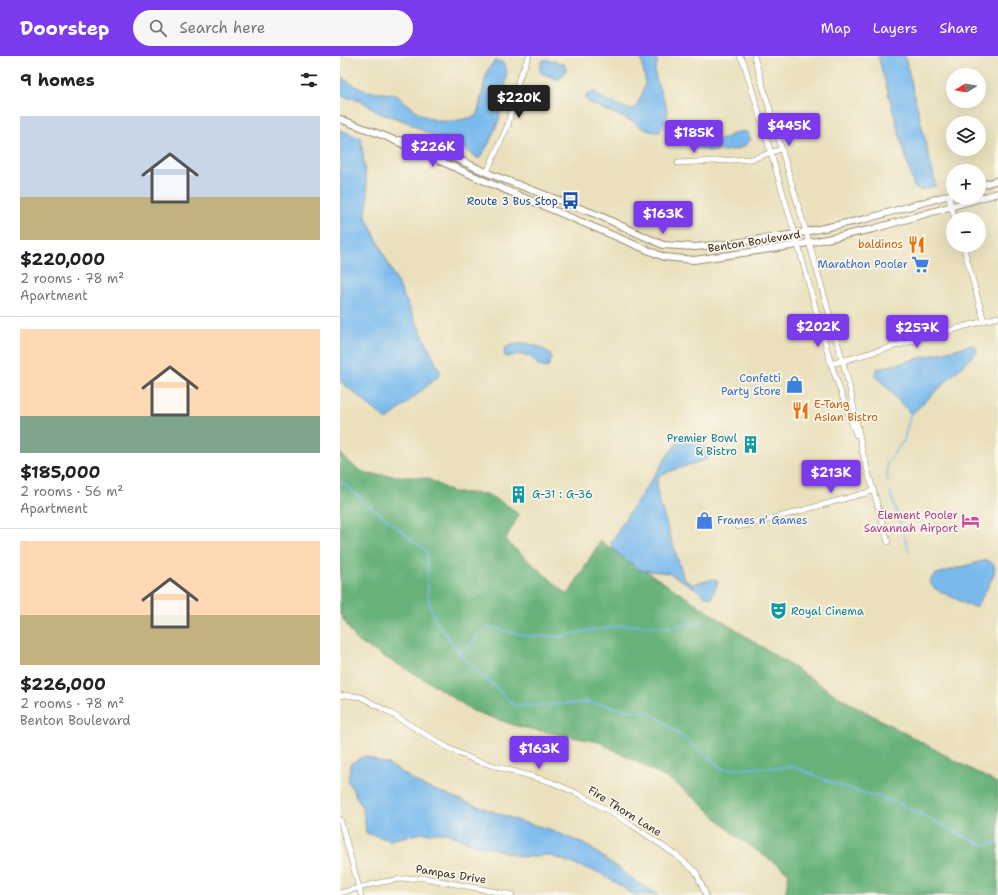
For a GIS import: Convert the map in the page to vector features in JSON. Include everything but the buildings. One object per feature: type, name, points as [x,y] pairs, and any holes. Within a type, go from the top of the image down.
[{"type":"street","points":[[487,172],[508,126],[519,78],[529,56]]},
{"type":"street","points":[[740,56],[744,63],[795,234],[831,364],[863,454]]},
{"type":"street","points":[[754,56],[843,362],[863,454],[888,542]]},
{"type":"street","name":"Benton Boulevard","points":[[340,119],[388,137],[487,182],[664,257],[694,260],[798,245],[873,229],[998,193]]},
{"type":"street","name":"Benton Boulevard","points":[[388,137],[411,142],[452,157],[598,215],[663,245],[695,247],[721,245],[795,234],[866,219],[946,195]]},
{"type":"street","points":[[678,163],[752,159],[781,149]]},
{"type":"street","points":[[986,184],[998,180]]},
{"type":"street","points":[[952,206],[953,212]]},
{"type":"street","points":[[965,252],[984,320]]},
{"type":"street","points":[[831,364],[843,362],[998,316]]},
{"type":"street","points":[[738,527],[873,491]]},
{"type":"street","name":"Fire Thorn Lane","points":[[340,696],[345,695],[361,697],[448,748],[474,760],[551,782],[581,795],[632,825],[676,855],[696,872],[706,895]]},
{"type":"street","points":[[340,819],[361,895]]},
{"type":"street","name":"Pampas Drive","points":[[340,893],[395,880],[425,878],[512,895]]},
{"type":"green space","points":[[340,453],[356,468],[367,474],[427,478],[452,492],[487,494],[511,508],[519,515],[505,540],[568,595],[600,541],[839,697],[998,784],[998,895],[785,895],[789,873],[733,834],[705,807],[674,782],[599,742],[520,727],[473,711],[434,685],[357,641],[340,614]]},
{"type":"water","points":[[641,56],[655,56],[657,60],[655,75],[668,114],[660,132],[646,130],[634,122],[587,101],[586,95],[592,91],[610,102],[625,108],[632,109],[635,107],[643,92],[645,84]]},
{"type":"water","points":[[878,56],[905,56],[936,186],[920,190],[914,187]]},
{"type":"water","points":[[544,60],[564,64],[566,69],[563,76],[556,79],[541,73],[540,68],[542,61]]},
{"type":"water","points":[[496,61],[502,62],[505,65],[507,72],[505,87],[499,120],[489,143],[479,159],[464,148],[456,136],[436,138],[405,121],[379,113],[360,100],[340,96],[340,76],[364,90],[395,95],[430,119],[438,121],[452,121],[477,116],[487,71]]},
{"type":"water","points":[[340,130],[361,138],[368,196],[366,217],[441,374],[387,420],[340,381]]},
{"type":"water","points":[[695,131],[706,139],[714,141],[724,139],[742,131],[747,132],[751,139],[747,144],[737,149],[707,151],[704,149],[692,148],[691,142]]},
{"type":"water","points":[[523,343],[539,347],[552,357],[547,368],[539,366],[532,358],[526,355],[518,354],[507,357],[505,356],[505,348]]},
{"type":"water","points":[[971,345],[976,347],[977,352],[913,413],[909,412],[875,375],[877,369]]},
{"type":"water","points":[[686,437],[697,441],[706,449],[709,456],[707,459],[660,476],[657,481],[658,497],[684,579],[692,584],[715,579],[718,582],[711,598],[705,596],[669,573],[640,570],[615,551],[611,543],[623,522],[671,451],[681,438]]},
{"type":"water","points":[[986,560],[994,565],[994,574],[977,606],[975,607],[934,588],[930,582],[931,578],[937,574]]},
{"type":"water","points":[[365,756],[390,765],[423,786],[519,821],[549,829],[588,846],[633,879],[658,895],[635,895],[600,873],[548,855],[522,857],[469,842],[446,833],[422,833],[390,840],[366,833],[364,814],[348,781],[351,763]]},
{"type":"waterway","points":[[888,482],[887,463],[904,440],[911,412]]},
{"type":"waterway","points":[[340,481],[427,552],[428,595],[434,618],[459,653]]},
{"type":"waterway","points":[[890,491],[909,552]]},
{"type":"waterway","points":[[704,621],[672,627],[626,625],[586,631],[561,637],[530,636],[488,627],[460,654],[515,706],[587,702],[650,712],[723,769],[794,767],[843,787],[894,801],[982,845],[998,843]]},
{"type":"place","name":"Route 3 Bus Stop","points":[[571,201]]},
{"type":"place","name":"baldinos","points":[[916,244]]},
{"type":"place","name":"Marathon Pooler","points":[[921,264]]},
{"type":"place","name":"Confetti Party Store","points":[[794,384]]},
{"type":"place","name":"E-Tang Asian Bistro","points":[[801,410]]},
{"type":"place","name":"Premier Bowl & Bistro","points":[[750,444]]},
{"type":"place","name":"G-31 : G-36","points":[[519,494]]},
{"type":"place","name":"Frames n' Games","points":[[704,520]]},
{"type":"place","name":"Element Pooler Savannah Airport","points":[[971,521]]},
{"type":"place","name":"Royal Cinema","points":[[778,611]]}]
